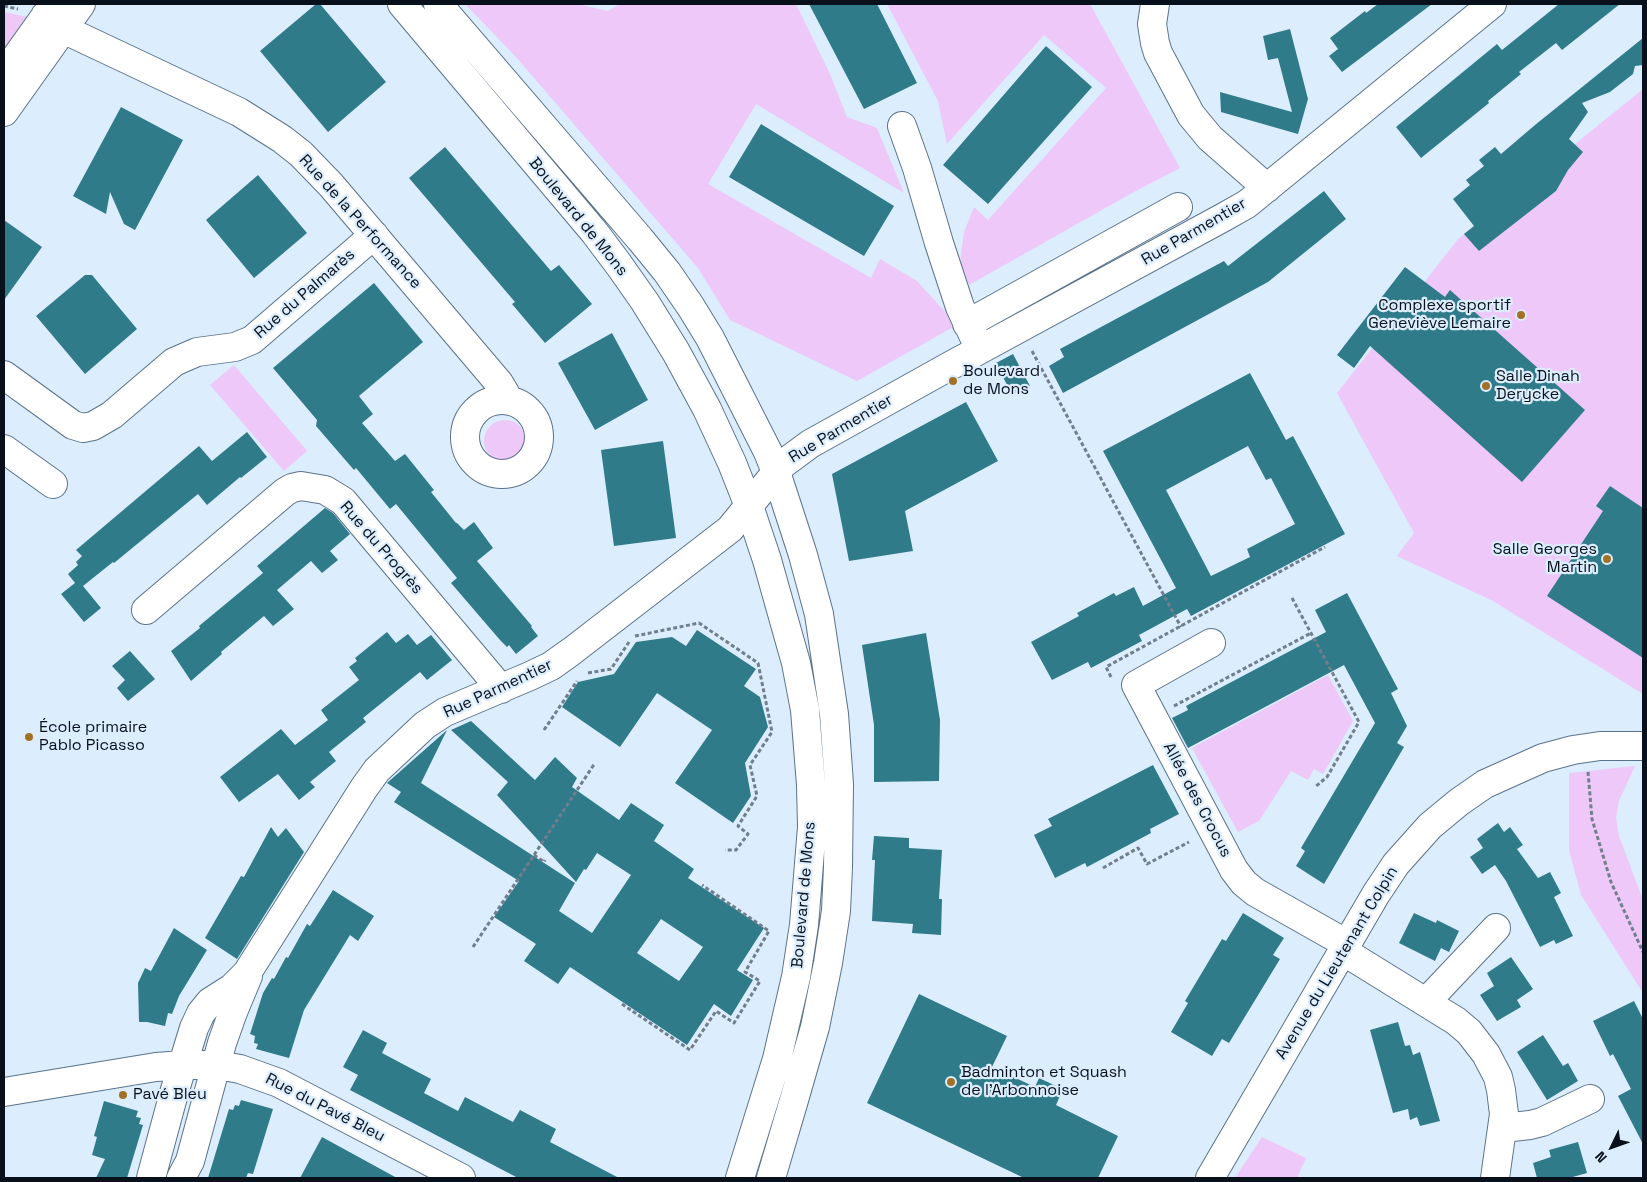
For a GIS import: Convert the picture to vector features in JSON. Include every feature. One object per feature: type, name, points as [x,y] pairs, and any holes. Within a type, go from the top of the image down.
[{"type":"street","points":[[4,74],[54,16],[81,4]]},
{"type":"street","name":"Boulevard de Mons","points":[[402,4],[595,233],[619,265],[676,352],[708,409],[732,463],[749,506],[785,622],[796,664],[809,741],[812,827],[809,877],[804,925],[794,986],[776,1059],[740,1178]]},
{"type":"street","name":"Boulevard de Mons","points":[[438,4],[667,272],[691,307],[710,338],[768,452],[803,555],[819,614],[834,714],[840,831],[836,911],[815,1027],[771,1178]]},
{"type":"street","points":[[1155,4],[1152,24],[1158,53],[1191,115],[1210,138],[1267,188]]},
{"type":"street","name":"Rue Parmentier","points":[[150,1178],[194,1028],[201,1013],[210,1002],[239,982],[254,963],[349,811],[377,770],[425,725],[445,712],[551,666],[572,651],[730,529],[783,464],[810,444],[1246,204],[1492,4]]},
{"type":"street","points":[[4,112],[54,16]]},
{"type":"street","name":"Rue de la Performance","points":[[54,16],[239,112],[270,130],[288,144],[317,170],[374,235],[499,383],[505,393],[506,400]]},
{"type":"street","points":[[902,126],[960,307],[980,349]]},
{"type":"street","points":[[968,324],[1178,207]]},
{"type":"street","name":"Rue du Palmarès","points":[[4,375],[73,425],[83,428],[93,426],[112,415],[174,362],[197,352],[235,347],[252,340],[374,235]]},
{"type":"street","points":[[4,449],[54,484]]},
{"type":"street","name":"Rue du Progrès","points":[[146,610],[285,492],[300,486],[325,490],[343,501],[501,689]]},
{"type":"street","name":"Allée des Crocus","points":[[1203,648],[1136,685],[1234,870],[1244,883],[1255,892],[1345,947],[1456,1021],[1469,1032],[1486,1054],[1495,1071],[1501,1090],[1504,1114],[1495,1178]]},
{"type":"street","name":"Avenue du Lieutenant Colpin","points":[[1210,1178],[1345,947],[1396,864],[1430,826],[1485,784],[1535,762],[1573,750],[1586,748],[1600,746],[1643,746]]},
{"type":"street","points":[[1426,1002],[1496,928]]},
{"type":"street","name":"Rue Parmentier","points":[[181,1178],[190,1161],[233,1012],[254,963]]},
{"type":"street","name":"Rue du Pavé Bleu","points":[[4,1092],[156,1067],[183,1064],[217,1064],[240,1069],[279,1083],[461,1178]]},
{"type":"street","points":[[1503,1128],[1530,1126],[1590,1099]]},
{"type":"path","points":[[1020,328],[1203,648]]},
{"type":"path","points":[[1292,598],[1359,722],[1327,777],[1315,787]]},
{"type":"path","points":[[544,730],[582,674],[611,668],[632,636],[698,623],[758,663],[772,732],[750,765],[757,796],[738,826],[748,834],[736,850],[725,850]]},
{"type":"path","points":[[1153,717],[1311,633]]},
{"type":"path","points":[[1586,748],[1592,819],[1611,882],[1643,952]]},
{"type":"path","points":[[473,947],[595,763]]},
{"type":"path","points":[[534,855],[544,862],[545,860]]},
{"type":"path","points":[[622,1004],[690,1050],[716,1011],[734,1023],[760,982],[745,972],[769,930],[702,885]]},
{"type":"shaded area","points":[[465,4],[577,4],[608,11],[620,4],[796,4],[830,74],[847,117],[877,128],[904,193],[756,104],[708,184],[871,278],[880,259],[917,281],[947,314],[955,326],[857,381],[730,320],[698,268],[515,56]]},
{"type":"shaded area","points":[[887,4],[1090,4],[1180,168],[969,285],[960,262],[964,232],[974,207],[988,220],[1106,88],[1044,35],[947,144],[938,101]]},
{"type":"shaded area","points":[[4,12],[27,17],[4,49]]},
{"type":"shaded area","name":"Complexe sportif Geneviève Lemaire","points":[[1643,89],[1643,694],[1493,601],[1397,556],[1414,533],[1337,393],[1459,238]]},
{"type":"shaded area","points":[[234,365],[307,451],[284,471],[210,385]]},
{"type":"shaded area","points":[[501,420],[509,420],[520,426],[526,441],[520,456],[509,462],[501,462],[490,456],[484,445],[484,437],[490,426]]},
{"type":"shaded area","points":[[1328,675],[1353,721],[1323,774],[1314,769],[1308,780],[1291,771],[1259,821],[1238,832],[1192,748]]},
{"type":"shaded area","points":[[1635,766],[1619,801],[1616,818],[1619,836],[1643,900],[1643,993],[1581,895],[1569,850],[1569,773]]},
{"type":"shaded area","points":[[1262,1137],[1306,1158],[1297,1178],[1235,1178]]},
{"type":"building","points":[[316,4],[320,4],[386,82],[328,132],[260,51]]},
{"type":"building","points":[[809,4],[877,4],[917,83],[864,109]]},
{"type":"building","points":[[1378,4],[1432,4],[1342,72],[1329,56],[1338,49],[1330,38],[1365,11],[1366,13]]},
{"type":"building","points":[[1559,4],[1620,4],[1562,50],[1556,43],[1519,72],[1521,74],[1488,101],[1489,103],[1421,158],[1396,127],[1497,44],[1502,50]]},
{"type":"building","points":[[1290,29],[1308,99],[1298,134],[1221,112],[1220,92],[1292,112],[1278,58],[1268,60],[1263,36]]},
{"type":"building","points":[[1643,38],[1643,65],[1635,66],[1633,74],[1610,92],[1582,103],[1588,112],[1569,139],[1583,152],[1568,170],[1556,191],[1479,251],[1464,234],[1474,226],[1453,199],[1470,185],[1466,180],[1484,166],[1479,160],[1495,147],[1501,154]]},
{"type":"building","points":[[1046,46],[1092,87],[988,204],[943,165]]},
{"type":"building","points":[[121,107],[183,140],[135,230],[124,224],[110,192],[106,214],[73,196]]},
{"type":"building","points":[[761,124],[894,206],[864,256],[729,177]]},
{"type":"building","points":[[445,147],[551,271],[559,265],[592,304],[545,343],[512,304],[515,302],[409,178]]},
{"type":"building","points":[[258,175],[307,233],[254,278],[206,220]]},
{"type":"building","points":[[1324,191],[1346,219],[1268,282],[1063,393],[1049,366],[1064,357],[1060,349],[1224,261],[1228,266]]},
{"type":"building","points":[[4,220],[42,247],[4,300]]},
{"type":"building","name":"Salle Dinah Derycke","points":[[1405,267],[1445,297],[1450,290],[1585,410],[1522,482],[1370,346],[1354,368],[1337,355]]},
{"type":"building","points":[[85,275],[92,275],[137,329],[85,374],[36,316]]},
{"type":"building","points":[[374,283],[423,342],[359,396],[373,414],[362,423],[395,461],[405,454],[434,490],[431,492],[456,523],[464,530],[474,522],[493,548],[477,561],[532,626],[538,636],[516,654],[509,645],[507,647],[500,640],[451,583],[457,578],[396,504],[390,509],[356,468],[354,470],[316,426],[317,420],[273,368]]},
{"type":"building","points":[[612,333],[648,400],[595,430],[558,363]]},
{"type":"building","points":[[1013,354],[1030,386],[1012,395],[996,363]]},
{"type":"building","points":[[1250,373],[1286,440],[1293,436],[1345,534],[1191,616],[1187,609],[1139,635],[1142,641],[1091,668],[1088,662],[1052,680],[1031,642],[1079,616],[1077,613],[1114,593],[1116,596],[1134,587],[1143,606],[1176,588],[1103,451]],"holes":[[[1248,446],[1266,480],[1271,478],[1295,524],[1247,549],[1250,557],[1211,576],[1166,490]]]},
{"type":"building","points":[[966,402],[998,461],[905,511],[913,551],[849,561],[832,474]]},
{"type":"building","points":[[247,432],[267,457],[207,505],[198,494],[83,586],[101,608],[84,622],[61,594],[75,583],[68,574],[78,565],[76,562],[82,556],[76,550],[199,446],[212,461]]},
{"type":"building","points":[[663,441],[676,538],[614,546],[601,450]]},
{"type":"building","name":"Salle Georges Martin","points":[[1610,486],[1643,508],[1643,658],[1547,596],[1603,511],[1596,506]]},
{"type":"building","points":[[325,508],[333,513],[350,534],[330,551],[338,560],[322,573],[311,561],[277,590],[294,609],[273,626],[264,616],[221,652],[222,654],[191,681],[171,651],[263,573],[257,566]]},
{"type":"building","points":[[1347,593],[1398,689],[1391,693],[1407,726],[1397,743],[1404,747],[1324,884],[1296,866],[1305,851],[1301,848],[1375,723],[1344,665],[1188,748],[1172,718],[1188,710],[1186,706],[1326,632],[1315,610]]},
{"type":"building","points":[[697,630],[756,669],[744,686],[760,697],[768,727],[745,763],[751,796],[733,823],[675,783],[712,730],[657,693],[620,747],[562,707],[578,682],[614,674],[636,642],[672,637],[686,646]]},
{"type":"building","points":[[387,632],[396,643],[408,634],[417,645],[431,635],[452,660],[427,680],[420,672],[363,718],[366,722],[329,752],[336,761],[310,782],[315,787],[299,800],[278,774],[239,802],[220,777],[281,729],[295,745],[328,720],[321,710],[359,680],[349,667],[357,661],[355,658]]},
{"type":"building","points":[[926,633],[940,720],[939,781],[874,782],[874,725],[862,645]]},
{"type":"building","points":[[130,651],[155,679],[128,701],[117,688],[125,680],[112,666]]},
{"type":"building","points":[[471,721],[535,780],[555,757],[577,778],[572,787],[619,820],[631,803],[664,825],[654,841],[694,869],[688,878],[764,928],[737,970],[753,980],[731,1016],[714,1004],[687,1045],[570,967],[558,984],[524,961],[536,944],[494,917],[519,881],[394,802],[401,792],[387,783],[447,730],[421,783],[575,883],[559,911],[592,933],[631,875],[597,853],[576,882],[497,795],[508,782],[451,730]],"holes":[[[661,919],[703,947],[679,981],[637,953]]]},
{"type":"building","points":[[1153,765],[1179,814],[1150,829],[1151,833],[1087,867],[1085,863],[1055,878],[1034,835],[1052,826],[1048,819]]},
{"type":"building","points":[[1498,823],[1504,832],[1510,827],[1523,845],[1517,849],[1538,878],[1550,872],[1561,893],[1554,897],[1573,936],[1556,944],[1554,940],[1540,947],[1506,881],[1495,865],[1482,874],[1470,857],[1483,848],[1477,839]]},
{"type":"building","points":[[271,827],[278,837],[286,828],[304,852],[237,959],[205,938],[241,876],[244,877]]},
{"type":"building","points":[[874,836],[909,838],[909,848],[942,850],[939,899],[942,899],[941,935],[912,933],[913,924],[872,921],[875,860],[872,860]]},
{"type":"building","points":[[333,890],[374,916],[358,941],[350,935],[304,1010],[289,1058],[256,1049],[258,1044],[254,1043],[255,1036],[250,1034],[263,993],[272,978],[274,979],[286,957],[288,958],[307,924],[310,926]]},
{"type":"building","points":[[1243,913],[1284,938],[1273,955],[1280,959],[1229,1043],[1222,1039],[1212,1056],[1171,1032],[1188,1003],[1185,1001],[1222,939],[1226,941]]},
{"type":"building","points":[[1414,913],[1436,923],[1437,920],[1459,931],[1449,952],[1441,948],[1435,961],[1399,943]]},
{"type":"building","points":[[174,928],[207,950],[179,996],[172,1014],[168,1013],[165,1026],[139,1022],[138,983],[145,968],[151,971]]},
{"type":"building","points":[[1511,957],[1533,989],[1517,1000],[1521,1007],[1497,1021],[1480,995],[1494,986],[1487,973]]},
{"type":"building","name":"Badminton et Squash de l'Arbonnoise","points":[[919,994],[1007,1036],[992,1067],[1035,1087],[1039,1078],[1056,1086],[1060,1096],[1056,1105],[1118,1136],[1098,1178],[1024,1178],[867,1103]]},
{"type":"building","points":[[1634,1001],[1643,1019],[1643,1144],[1618,1096],[1631,1089],[1613,1054],[1610,1056],[1593,1021]]},
{"type":"building","points":[[1398,1022],[1405,1046],[1410,1045],[1413,1055],[1420,1052],[1440,1121],[1420,1126],[1417,1117],[1410,1120],[1408,1109],[1393,1113],[1370,1030]]},
{"type":"building","points":[[363,1030],[387,1043],[382,1053],[431,1079],[424,1093],[458,1111],[465,1097],[513,1122],[520,1110],[556,1129],[550,1142],[619,1178],[518,1178],[350,1090],[358,1075],[343,1067]]},
{"type":"building","points":[[1543,1035],[1563,1066],[1568,1063],[1578,1081],[1547,1100],[1517,1052]]},
{"type":"building","points":[[241,1100],[273,1109],[253,1174],[248,1173],[246,1178],[208,1178],[229,1109],[233,1110],[235,1105],[239,1106]]},
{"type":"building","points":[[104,1101],[138,1111],[136,1117],[141,1118],[139,1124],[143,1125],[127,1178],[96,1178],[105,1159],[92,1155],[97,1137],[94,1136]]},
{"type":"building","points":[[322,1137],[397,1178],[300,1178]]},
{"type":"building","points":[[1578,1142],[1587,1173],[1569,1178],[1537,1178],[1533,1163],[1551,1157],[1549,1150]]},
{"type":"place","name":"Complexe sportif Geneviève Lemaire","points":[[1521,315]]},
{"type":"place","name":"Boulevard de Mons","points":[[953,381]]},
{"type":"place","name":"Salle Dinah Derycke","points":[[1486,386]]},
{"type":"place","name":"Salle Georges Martin","points":[[1607,559]]},
{"type":"place","name":"École primaire Pablo Picasso","points":[[29,737]]},
{"type":"place","name":"Badminton et Squash de l'Arbonnoise","points":[[951,1082]]},
{"type":"place","name":"Pavé Bleu","points":[[123,1095]]}]
